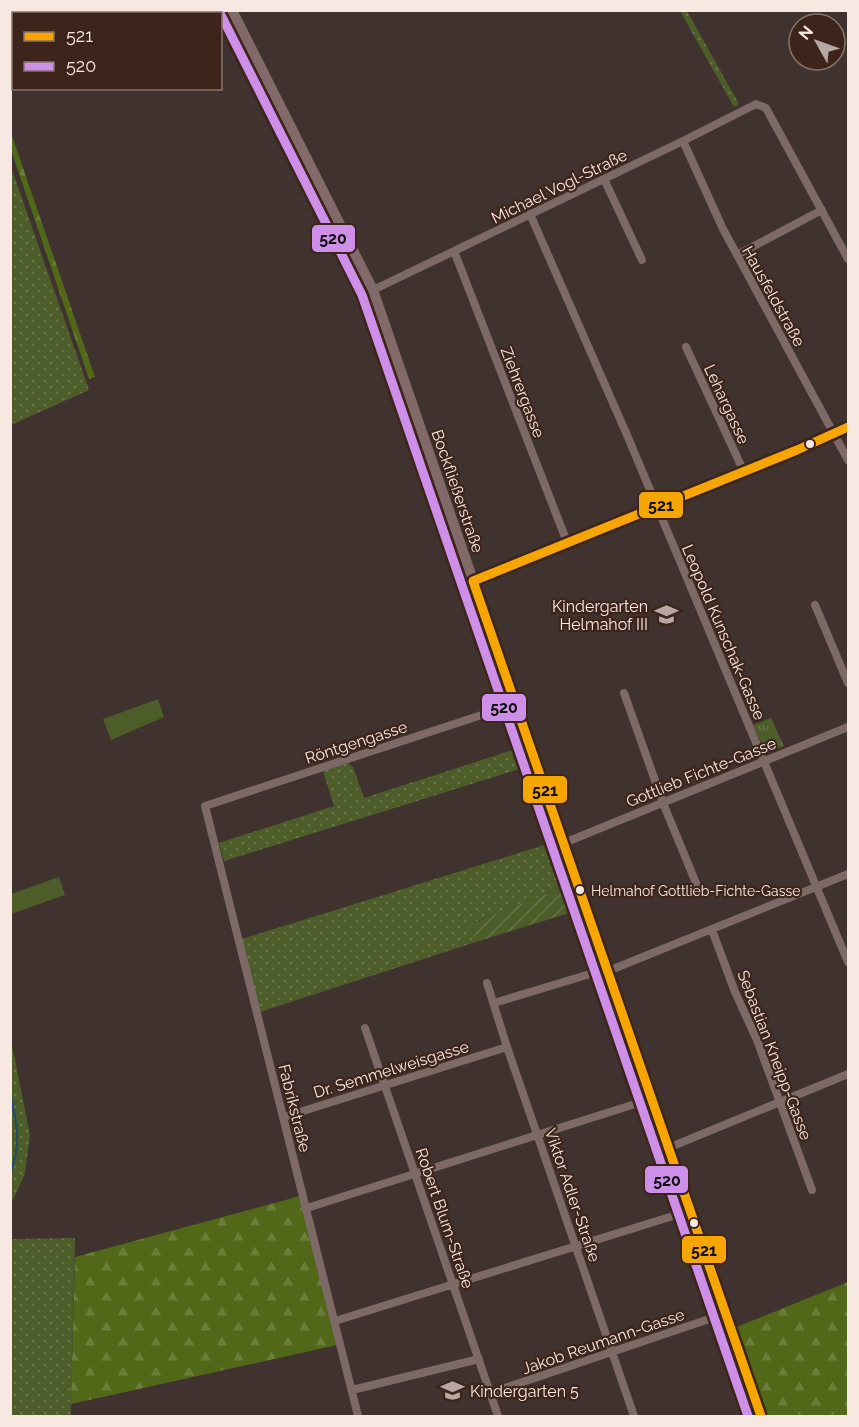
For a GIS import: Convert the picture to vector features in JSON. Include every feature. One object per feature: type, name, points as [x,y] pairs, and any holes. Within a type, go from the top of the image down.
[{"type":"main road","name":"Bockfließerstraße","points":[[232,10],[373,290],[760,1416]]},
{"type":"street","name":"Michael Vogl-Straße","points":[[373,290],[756,104],[766,108],[822,210]]},
{"type":"street","name":"Hausfeldstraße","points":[[683,141],[723,229],[849,460]]},
{"type":"street","points":[[604,179],[642,260]]},
{"type":"street","points":[[737,255],[822,210],[849,259]]},
{"type":"street","name":"Leopold Kunschak-Gasse","points":[[530,214],[627,435],[849,962]]},
{"type":"street","name":"Ziehrergasse","points":[[454,251],[567,542]]},
{"type":"street","name":"Lehargasse","points":[[686,347],[744,472]]},
{"type":"street","points":[[473,581],[744,472],[849,427]]},
{"type":"street","points":[[815,605],[849,683]]},
{"type":"street","points":[[624,693],[663,803],[698,888]]},
{"type":"street","name":"Röntgengasse","points":[[205,806],[515,704]]},
{"type":"street","name":"Gottlieb Fichte-Gasse","points":[[564,843],[849,727]]},
{"type":"street","name":"Fabrikstraße","points":[[205,806],[358,1416]]},
{"type":"street","points":[[494,1003],[607,970],[849,874]]},
{"type":"street","name":"Sebastian Kneipp-Gasse","points":[[712,930],[757,1040],[812,1190]]},
{"type":"street","name":"Viktor Adler-Straße","points":[[487,983],[634,1416]]},
{"type":"street","name":"Robert Blum-Straße","points":[[365,1028],[498,1416]]},
{"type":"street","name":"Dr. Semmelweisgasse","points":[[284,1117],[507,1047]]},
{"type":"street","points":[[668,1148],[849,1074]]},
{"type":"street","points":[[307,1208],[651,1099]]},
{"type":"street","points":[[335,1321],[689,1211]]},
{"type":"street","name":"Jakob Reumann-Gasse","points":[[490,1393],[724,1314]]},
{"type":"street","points":[[352,1390],[479,1359]]},
{"type":"green space","points":[[680,11],[687,11],[739,104],[734,107]]},
{"type":"green space","points":[[10,130],[95,377],[89,379],[11,150]]},
{"type":"green space","points":[[10,164],[89,390],[11,425],[10,425]]},
{"type":"green space","points":[[158,699],[164,717],[111,740],[103,719]]},
{"type":"green space","points":[[771,718],[784,746],[766,753],[753,725]]},
{"type":"green space","points":[[522,747],[529,766],[224,861],[219,843],[334,806],[323,771],[348,763],[353,767],[364,798]]},
{"type":"green space","points":[[554,842],[569,885],[470,924],[476,942],[260,1012],[242,939]]},
{"type":"green space","points":[[59,877],[65,895],[11,914],[11,894]]},
{"type":"green space","points":[[569,885],[576,911],[476,942],[470,924]]},
{"type":"green space","points":[[10,1035],[30,1135],[25,1174],[11,1204]]},
{"type":"green space","points":[[300,1196],[337,1345],[71,1404],[75,1257]]},
{"type":"green space","points":[[75,1238],[71,1416],[11,1416],[10,1239]]},
{"type":"green space","points":[[848,1282],[848,1416],[765,1416],[734,1328]]},
{"type":"waterway","points":[[10,1092],[17,1133],[16,1152],[10,1175]]},
{"type":"transit line","name":"520","points":[[222,17],[362,295],[748,1416]]},
{"type":"transit line","name":"521","points":[[473,581],[797,450],[848,427]]},
{"type":"transit line","name":"521","points":[[473,581],[761,1416]]},
{"type":"place","name":"Kindergarten Helmahof III","points":[[666,615]]},
{"type":"place","name":"Helmahof Gottlieb-Fichte-Gasse","points":[[580,890]]},
{"type":"place","name":"Kindergarten 5","points":[[452,1391]]}]
